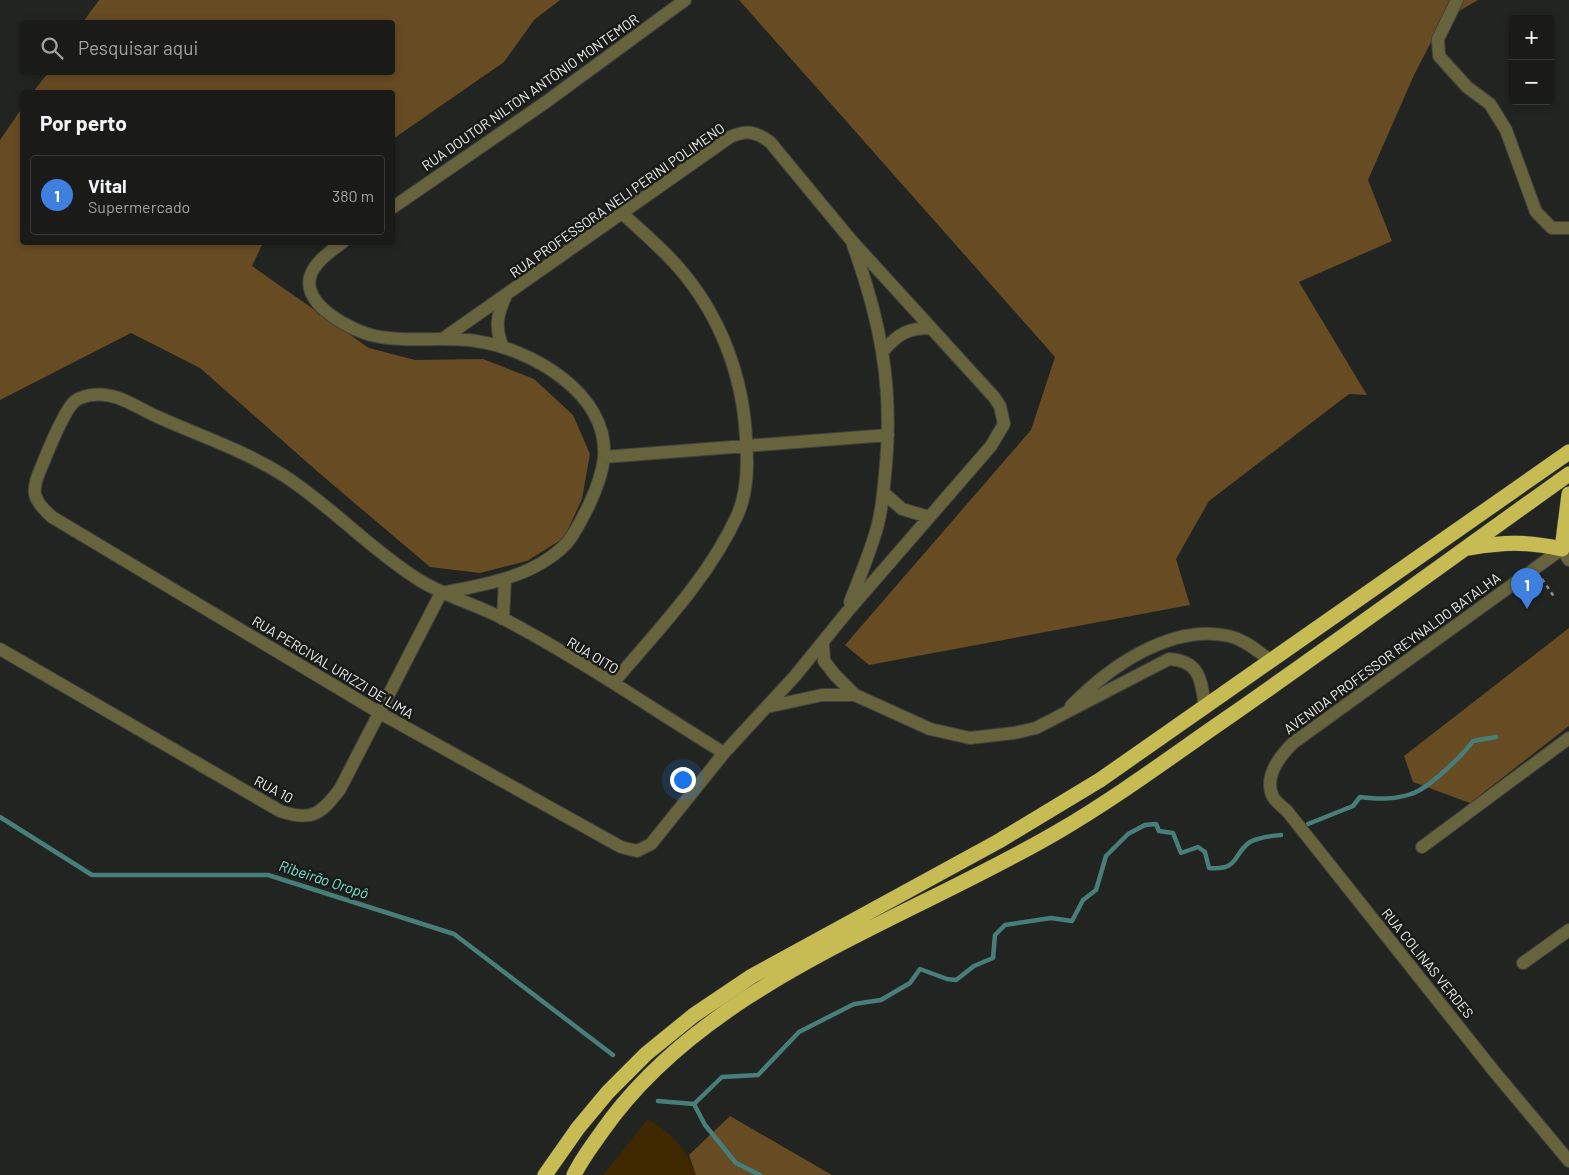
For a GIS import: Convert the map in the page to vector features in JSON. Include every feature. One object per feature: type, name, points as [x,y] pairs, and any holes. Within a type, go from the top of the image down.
[{"type":"highway","points":[[545,1175],[578,1128],[608,1092],[646,1054],[694,1015],[752,976],[1053,810],[1100,780],[1569,452]]},
{"type":"highway","points":[[574,1175],[618,1108],[668,1056],[725,1012],[789,974],[877,926],[1059,831],[1377,613],[1569,474]]},
{"type":"highway","points":[[1464,549],[1503,542],[1532,542],[1567,551],[1569,494]]},
{"type":"street","name":"RUA DOUTOR NILTON ANTÔNIO MONTEMOR","points":[[395,206],[546,102],[685,0]]},
{"type":"street","points":[[1457,0],[1438,38],[1439,56],[1467,87],[1490,104],[1506,130],[1536,212],[1552,228],[1569,228]]},
{"type":"street","name":"RUA PROFESSORA NELI PERINI POLIMENO","points":[[444,338],[506,297],[730,137],[750,131],[770,142],[851,240],[994,397],[1000,406],[1004,424],[991,446],[929,517]]},
{"type":"street","points":[[613,683],[706,570],[737,515],[747,479],[745,411],[736,372],[720,331],[701,297],[679,267],[622,213]]},
{"type":"street","points":[[847,612],[878,522],[884,493],[888,435],[888,401],[883,350],[870,293],[851,240]]},
{"type":"street","points":[[340,245],[315,266],[310,278],[310,290],[326,312],[342,323],[371,335],[404,340],[444,338],[502,346],[551,369],[578,391],[593,414],[601,435],[604,457],[598,485],[567,543],[546,560],[505,579],[442,593]]},
{"type":"street","name":"RUA PROFESSORA NELI PERINI POLIMENO","points":[[502,346],[497,333],[497,320],[506,297]]},
{"type":"street","points":[[883,350],[902,333],[919,328],[930,328]]},
{"type":"street","name":"RUA PERCIVAL URIZZI DE LIMA","points":[[442,593],[416,578],[382,553],[283,475],[238,450],[158,417],[122,399],[105,395],[91,395],[75,401],[58,429],[36,479],[34,492],[37,504],[52,517],[380,713],[621,847],[637,851],[645,848],[667,825],[724,753]]},
{"type":"street","points":[[604,457],[888,435]]},
{"type":"street","points":[[724,753],[766,708],[929,517],[902,509],[884,493]]},
{"type":"street","name":"AVENIDA PROFESSOR REYNALDO BATALHA","points":[[1270,782],[1273,768],[1283,753],[1293,744],[1567,551]]},
{"type":"street","points":[[503,619],[505,579]]},
{"type":"street","name":"RUA OITO","points":[[442,593],[503,619],[613,683],[724,753]]},
{"type":"street","name":"RUA 10","points":[[0,649],[280,811],[295,816],[307,817],[319,813],[328,805],[340,789],[442,593]]},
{"type":"street","points":[[1062,714],[1095,682],[1122,662],[1159,644],[1186,636],[1206,634],[1229,636],[1244,641],[1272,661]]},
{"type":"street","points":[[823,642],[824,660],[835,675],[855,695],[930,729],[970,738],[1014,733],[1036,728],[1169,659],[1180,659],[1190,663],[1197,671],[1202,683],[1205,707]]},
{"type":"street","points":[[766,708],[822,695],[855,695]]},
{"type":"street","points":[[1422,847],[1569,738]]},
{"type":"street","name":"RUA COLINAS VERDES","points":[[1270,782],[1273,797],[1288,811],[1493,1070],[1569,1161]]},
{"type":"street","points":[[1523,963],[1569,930]]},
{"type":"path","points":[[1544,582],[1555,598]]},
{"type":"shaded area","points":[[99,0],[560,0],[534,20],[504,62],[395,138],[395,90],[35,90],[46,75],[395,75],[395,20],[84,20]]},
{"type":"shaded area","points":[[739,0],[1478,0],[1442,21],[1414,75],[1368,180],[1392,241],[1299,282],[1367,395],[1349,394],[1209,501],[1176,559],[1190,605],[869,665],[845,645],[1031,430],[1055,357]]},
{"type":"shaded area","points":[[20,111],[20,245],[262,245],[252,266],[369,348],[415,360],[483,359],[534,379],[573,415],[590,454],[582,499],[564,538],[527,561],[480,573],[430,567],[200,368],[131,333],[0,400],[0,140]]},
{"type":"shaded area","points":[[1569,628],[1569,726],[1470,803],[1413,782],[1404,756]]},
{"type":"shaded area","points":[[730,1116],[832,1175],[696,1175],[689,1155]]},
{"type":"shaded area","points":[[648,1119],[678,1142],[688,1156],[696,1175],[603,1175]]},
{"type":"waterway","points":[[1308,824],[1353,806],[1360,797],[1392,798],[1418,791],[1444,771],[1473,741],[1496,737]]},
{"type":"waterway","name":"Ribeirão Oropô","points":[[0,817],[92,875],[268,875],[454,934],[613,1055]]},
{"type":"waterway","points":[[694,1104],[722,1077],[758,1075],[799,1032],[854,1004],[881,1000],[910,983],[920,969],[947,979],[956,980],[974,966],[993,958],[995,935],[1005,925],[1051,918],[1072,921],[1083,900],[1096,890],[1106,856],[1128,834],[1145,825],[1156,824],[1159,831],[1173,833],[1181,853],[1198,847],[1205,852],[1209,868],[1226,867],[1231,864],[1245,846],[1254,840],[1281,835]]},
{"type":"waterway","name":"Ribeirão Oropô","points":[[658,1101],[694,1104],[705,1125],[736,1163],[760,1175]]},
{"type":"place","name":"Vital","points":[[1527,609]]}]
